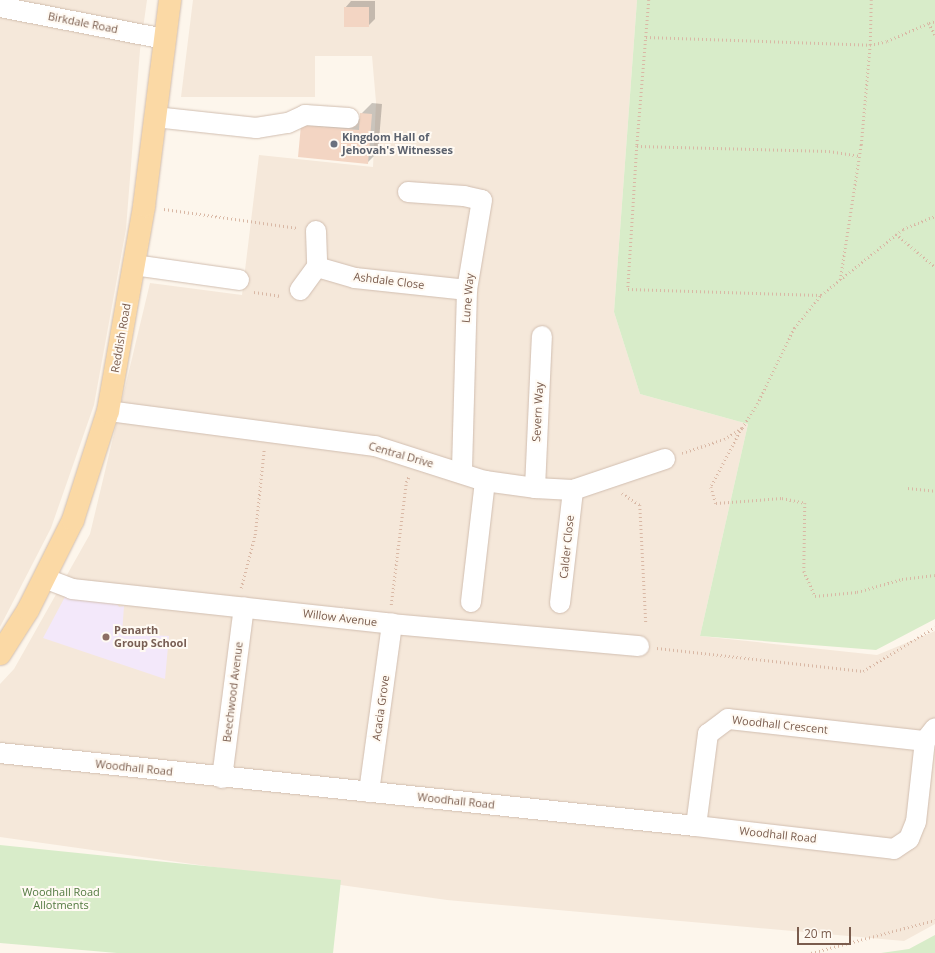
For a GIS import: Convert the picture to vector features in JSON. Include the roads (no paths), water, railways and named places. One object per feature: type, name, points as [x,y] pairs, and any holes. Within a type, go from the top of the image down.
[{"type":"main road","name":"Reddish Road","points":[[0,654],[28,610],[73,520],[108,411],[144,206],[170,0]]},
{"type":"street","name":"Birkdale Road","points":[[0,7],[165,39]]},
{"type":"street","points":[[155,117],[256,128],[288,123],[305,115],[349,118]]},
{"type":"street","name":"Lune Way","points":[[408,192],[464,196],[482,200],[467,290],[462,472]]},
{"type":"street","points":[[300,290],[317,267],[316,231]]},
{"type":"street","points":[[134,265],[239,280]]},
{"type":"street","name":"Ashdale Close","points":[[317,267],[354,278],[467,290]]},
{"type":"street","name":"Severn Way","points":[[535,488],[542,336]]},
{"type":"street","name":"Central Drive","points":[[108,411],[375,446],[462,472],[485,481],[535,488],[573,490],[665,459]]},
{"type":"street","points":[[471,602],[485,481]]},
{"type":"street","name":"Calder Close","points":[[560,603],[573,490]]},
{"type":"street","name":"Willow Avenue","points":[[44,578],[72,589],[242,598],[392,614],[639,646]]},
{"type":"street","name":"Beechwood Avenue","points":[[222,778],[242,598]]},
{"type":"street","name":"Acacia Grove","points":[[369,792],[392,614]]},
{"type":"street","name":"Woodhall Crescent","points":[[696,826],[708,734],[728,719],[930,734],[916,822],[909,839]]},
{"type":"street","name":"Woodhall Road","points":[[0,753],[222,778],[696,826],[894,849],[909,839]]},
{"type":"place","name":"Kingdom Hall of Jehovah's Witnesses","points":[[334,144]]},
{"type":"place","name":"Penarth Group School","points":[[106,637]]},
{"type":"park label","name":"Woodhall Road Allotments","points":[[61,899]]}]
